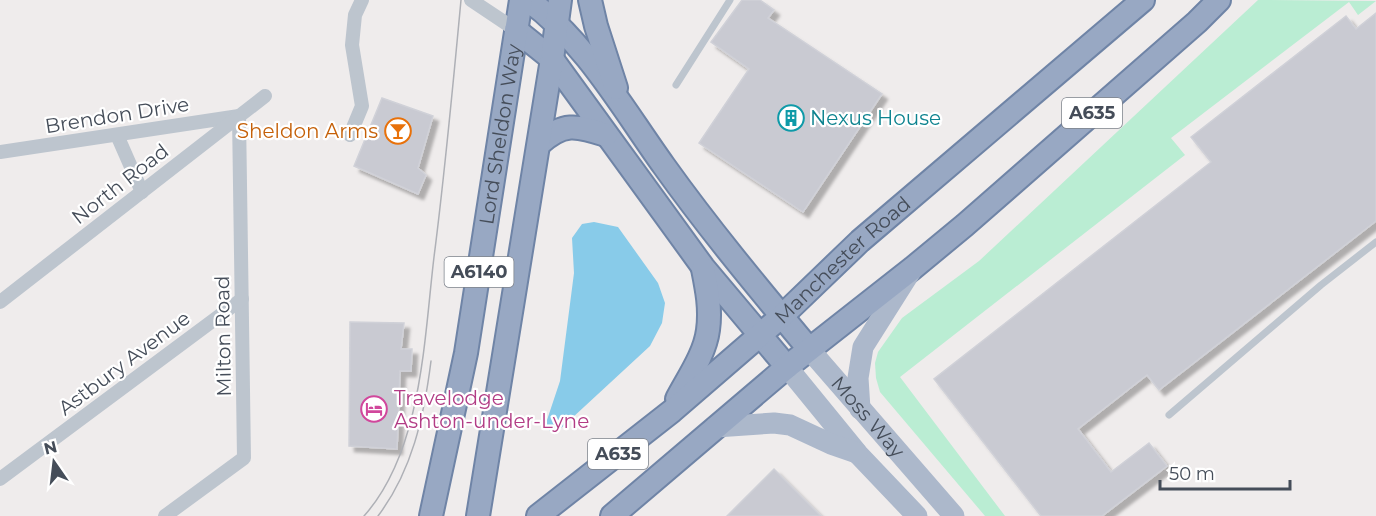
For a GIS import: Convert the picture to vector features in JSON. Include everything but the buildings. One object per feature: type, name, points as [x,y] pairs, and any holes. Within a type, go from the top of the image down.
[{"type":"highway","name":"Lord Sheldon Way","points":[[430,515],[466,353],[521,0]]},
{"type":"highway","points":[[590,0],[596,26],[623,108]]},
{"type":"highway","name":"Manchester Road","points":[[538,516],[564,498],[672,411],[782,316],[860,241],[1143,0]]},
{"type":"highway","name":"A635","points":[[612,516],[787,367],[913,268],[1219,0]]},
{"type":"highway","name":"Lord Sheldon Way","points":[[478,516],[552,59],[546,7]]},
{"type":"highway","points":[[516,30],[534,26],[546,7],[623,108],[664,167],[782,316]]},
{"type":"highway","points":[[516,30],[552,59]]},
{"type":"highway","name":"Lord Sheldon Way","points":[[552,59],[703,267],[787,367]]},
{"type":"highway","points":[[539,144],[551,133],[567,127],[585,128],[606,135]]},
{"type":"highway","points":[[672,411],[702,352],[708,332],[709,306],[703,267]]},
{"type":"highway","name":"Moss Way","points":[[782,316],[809,349]]},
{"type":"main road","points":[[860,409],[858,378],[863,347],[913,268]]},
{"type":"main road","name":"Moss Way","points":[[809,349],[954,516]]},
{"type":"main road","name":"Moss Way","points":[[787,367],[858,454],[916,516]]},
{"type":"main road","points":[[716,427],[774,423],[790,425],[858,454]]},
{"type":"street","points":[[350,135],[362,106],[352,45],[355,15],[362,0]]},
{"type":"street","points":[[471,0],[516,30]]},
{"type":"street","name":"North Road","points":[[0,302],[265,96]]},
{"type":"street","name":"Brendon Drive","points":[[0,152],[239,116]]},
{"type":"street","name":"Milton Road","points":[[165,516],[244,458],[239,116]]},
{"type":"street","points":[[117,135],[142,192]]},
{"type":"street","name":"Astbury Avenue","points":[[0,479],[242,299]]},
{"type":"lane","points":[[676,85],[730,0]]},
{"type":"lane","points":[[1169,415],[1321,285],[1376,242]]},
{"type":"green space","points":[[1258,0],[1376,1],[1358,15],[1349,2],[1171,138],[1185,155],[900,377],[1005,516],[985,516],[880,392],[875,363],[878,352],[902,318],[979,261]]},
{"type":"water","points":[[594,222],[618,227],[658,283],[665,303],[662,323],[650,346],[558,431],[550,431],[546,423],[560,381],[574,273],[572,238],[582,224]]},
{"type":"tram line","points":[[364,516],[383,490],[398,460],[417,393],[442,193],[461,0]]},
{"type":"tram line","points":[[378,516],[400,481],[415,443],[425,403],[431,361]]},
{"type":"place","name":"Nexus House","points":[[791,118]]},
{"type":"place","name":"Sheldon Arms","points":[[398,131]]},
{"type":"place","name":"Travelodge Ashton-under-Lyne","points":[[374,409]]}]
